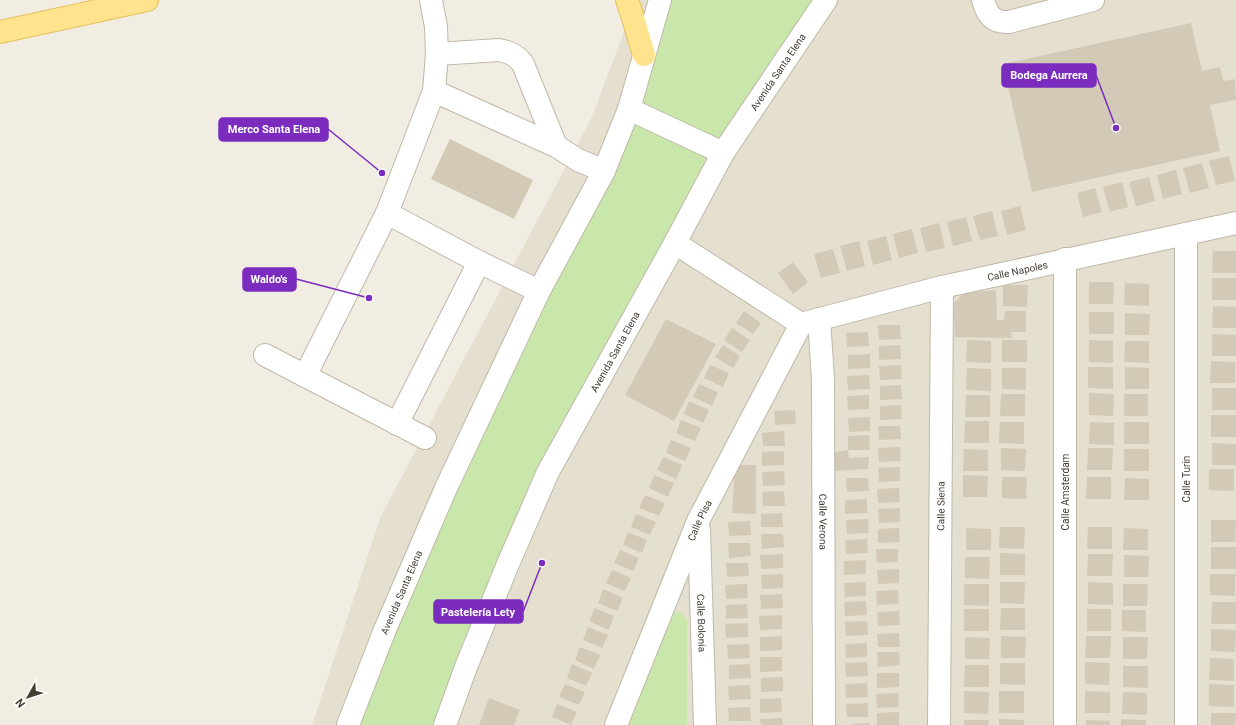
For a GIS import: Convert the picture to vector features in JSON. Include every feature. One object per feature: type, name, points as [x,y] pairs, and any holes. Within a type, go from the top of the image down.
[{"type":"main road","points":[[0,32],[147,0]]},
{"type":"main road","points":[[627,0],[644,55]]},
{"type":"street","points":[[305,376],[387,213],[434,91],[438,54],[436,27],[431,0]]},
{"type":"street","name":"Avenida Santa Elena","points":[[348,725],[384,632],[437,510],[539,291],[604,171],[629,109],[660,0]]},
{"type":"street","name":"Avenida Santa Elena","points":[[445,725],[466,667],[490,608],[548,472],[723,153],[826,0]]},
{"type":"street","points":[[983,0],[989,15],[1000,21],[1009,22],[1034,8],[1089,0]]},
{"type":"street","points":[[438,54],[499,50],[506,51],[518,58],[523,64],[556,146]]},
{"type":"street","points":[[434,91],[556,146],[578,160],[604,171]]},
{"type":"street","points":[[629,109],[723,153]]},
{"type":"street","points":[[387,213],[479,262],[539,291]]},
{"type":"street","name":"Calle Napoles","points":[[810,322],[942,287],[1236,223]]},
{"type":"street","name":"Calle Turin","points":[[1186,234],[1186,725]]},
{"type":"street","points":[[674,244],[810,322]]},
{"type":"street","name":"Calle Amsterdam","points":[[1065,259],[1065,725]]},
{"type":"street","points":[[397,424],[479,262]]},
{"type":"street","name":"Calle Siena","points":[[939,725],[942,287]]},
{"type":"street","name":"Calle Pisa","points":[[616,725],[698,522],[810,322]]},
{"type":"street","name":"Calle Verona","points":[[810,322],[823,379],[824,725]]},
{"type":"street","points":[[265,355],[425,438]]},
{"type":"street","name":"Calle Bolonia","points":[[698,522],[704,725]]},
{"type":"shaded area","points":[[636,0],[1236,0],[1236,725],[312,725],[381,516],[592,117]]},
{"type":"green space","points":[[660,0],[826,0],[723,153],[548,472],[445,725],[348,725],[604,171]]},
{"type":"green space","points":[[669,613],[682,613],[687,620],[687,725],[624,725]]},
{"type":"building","points":[[1191,23],[1202,71],[1220,67],[1223,81],[1235,79],[1236,100],[1210,105],[1220,151],[1032,192],[1003,64]]},
{"type":"building","points":[[450,139],[533,180],[514,219],[431,179]]},
{"type":"building","points":[[1229,156],[1235,181],[1216,185],[1209,161]]},
{"type":"building","points":[[1202,163],[1209,188],[1190,193],[1183,168]]},
{"type":"building","points":[[1176,170],[1182,194],[1163,199],[1157,175]]},
{"type":"building","points":[[1149,177],[1155,201],[1136,206],[1129,182]]},
{"type":"building","points":[[1122,182],[1128,207],[1110,212],[1103,187]]},
{"type":"building","points":[[1095,188],[1102,212],[1083,217],[1077,193]]},
{"type":"building","points":[[1020,206],[1026,230],[1007,235],[1001,211]]},
{"type":"building","points":[[992,211],[998,236],[980,240],[973,216]]},
{"type":"building","points":[[966,217],[972,241],[953,246],[947,222]]},
{"type":"building","points":[[939,223],[945,248],[926,252],[920,228]]},
{"type":"building","points":[[912,229],[918,253],[899,258],[893,234]]},
{"type":"building","points":[[886,236],[892,260],[873,265],[867,241]]},
{"type":"building","points":[[859,241],[865,266],[847,271],[840,246]]},
{"type":"building","points":[[833,249],[840,273],[821,278],[814,254]]},
{"type":"building","points":[[1213,251],[1236,251],[1236,273],[1212,273]]},
{"type":"building","points":[[793,262],[808,282],[793,294],[778,273]]},
{"type":"building","points":[[1212,278],[1236,278],[1236,300],[1212,300]]},
{"type":"building","points":[[1089,282],[1114,282],[1113,304],[1089,304]]},
{"type":"building","points":[[1125,283],[1149,284],[1149,306],[1124,305]]},
{"type":"building","points":[[1003,285],[1028,285],[1027,307],[1003,306]]},
{"type":"building","points":[[996,290],[997,320],[1004,320],[1005,311],[1026,311],[1026,332],[1010,332],[1013,338],[955,337],[953,304],[964,293]]},
{"type":"building","points":[[1213,306],[1236,307],[1236,328],[1212,328]]},
{"type":"building","points":[[744,311],[761,323],[753,334],[736,323]]},
{"type":"building","points":[[1089,312],[1114,312],[1114,334],[1089,334]]},
{"type":"building","points":[[1125,313],[1150,314],[1149,335],[1125,335]]},
{"type":"building","points":[[666,319],[716,344],[674,421],[625,395]]},
{"type":"building","points":[[878,325],[900,325],[901,339],[879,340]]},
{"type":"building","points":[[732,328],[750,340],[742,352],[724,340]]},
{"type":"building","points":[[868,332],[869,346],[847,347],[846,333]]},
{"type":"building","points":[[1212,334],[1236,335],[1236,356],[1212,356]]},
{"type":"building","points":[[967,340],[991,341],[991,363],[966,362]]},
{"type":"building","points":[[1002,340],[1027,340],[1027,362],[1002,362]]},
{"type":"building","points":[[1089,340],[1113,341],[1113,363],[1089,362]]},
{"type":"building","points":[[1125,341],[1149,341],[1149,363],[1124,362]]},
{"type":"building","points":[[723,345],[740,356],[733,368],[715,357]]},
{"type":"building","points":[[900,345],[901,359],[879,360],[879,346]]},
{"type":"building","points":[[870,354],[870,368],[848,369],[848,355]]},
{"type":"building","points":[[1211,361],[1235,362],[1235,383],[1210,383]]},
{"type":"building","points":[[710,365],[729,373],[723,387],[704,378]]},
{"type":"building","points":[[901,365],[902,379],[880,380],[879,366]]},
{"type":"building","points":[[1088,367],[1113,367],[1113,389],[1088,388]]},
{"type":"building","points":[[1125,367],[1149,368],[1149,389],[1125,389]]},
{"type":"building","points":[[967,368],[991,369],[991,391],[966,390]]},
{"type":"building","points":[[1002,368],[1026,368],[1026,390],[1002,389]]},
{"type":"building","points":[[869,375],[870,389],[848,390],[847,376]]},
{"type":"building","points":[[699,384],[718,392],[712,406],[693,397]]},
{"type":"building","points":[[901,385],[902,399],[880,400],[880,386]]},
{"type":"building","points":[[1212,388],[1236,388],[1236,410],[1212,410]]},
{"type":"building","points":[[1089,393],[1114,394],[1113,416],[1089,415]]},
{"type":"building","points":[[1001,394],[1025,394],[1025,416],[1000,416]]},
{"type":"building","points":[[1124,394],[1148,394],[1148,416],[1124,416]]},
{"type":"building","points":[[869,395],[869,409],[848,410],[847,396]]},
{"type":"building","points":[[966,395],[990,395],[990,417],[965,417]]},
{"type":"building","points":[[689,401],[709,410],[703,423],[684,414]]},
{"type":"building","points":[[901,405],[902,419],[880,420],[880,406]]},
{"type":"building","points":[[795,410],[796,424],[775,425],[774,411]]},
{"type":"building","points":[[1211,415],[1236,415],[1236,437],[1211,437]]},
{"type":"building","points":[[870,417],[870,431],[849,432],[848,418]]},
{"type":"building","points":[[681,420],[701,428],[695,441],[676,433]]},
{"type":"building","points":[[965,421],[989,421],[989,443],[964,443]]},
{"type":"building","points":[[1000,422],[1024,422],[1024,444],[999,443]]},
{"type":"building","points":[[1090,422],[1114,423],[1114,445],[1089,444]]},
{"type":"building","points":[[1124,422],[1149,422],[1149,444],[1124,444]]},
{"type":"building","points":[[878,426],[900,426],[901,439],[879,440]]},
{"type":"building","points":[[784,431],[785,446],[763,446],[762,433]]},
{"type":"building","points":[[869,435],[870,450],[848,450],[848,436]]},
{"type":"building","points":[[671,440],[691,448],[685,461],[666,453]]},
{"type":"building","points":[[1212,443],[1236,444],[1236,465],[1212,465]]},
{"type":"building","points":[[900,447],[901,461],[879,462],[878,448]]},
{"type":"building","points":[[1001,448],[1026,449],[1025,471],[1001,470]]},
{"type":"building","points":[[1088,448],[1113,448],[1112,470],[1087,470]]},
{"type":"building","points":[[964,449],[988,450],[988,471],[963,471]]},
{"type":"building","points":[[1124,449],[1149,449],[1149,471],[1124,471]]},
{"type":"building","points":[[848,450],[849,458],[869,457],[868,469],[833,471],[834,452]]},
{"type":"building","points":[[784,451],[784,465],[762,466],[762,452]]},
{"type":"building","points":[[663,457],[682,465],[676,479],[657,470]]},
{"type":"building","points":[[735,465],[756,465],[756,514],[732,513]]},
{"type":"building","points":[[900,467],[900,481],[879,482],[878,468]]},
{"type":"building","points":[[1209,469],[1234,469],[1234,491],[1209,490]]},
{"type":"building","points":[[784,471],[785,485],[763,486],[762,472]]},
{"type":"building","points":[[654,475],[674,483],[668,497],[649,488]]},
{"type":"building","points":[[963,475],[988,476],[987,497],[963,497]]},
{"type":"building","points":[[1002,477],[1027,477],[1026,499],[1002,498]]},
{"type":"building","points":[[1087,477],[1111,477],[1111,499],[1086,499]]},
{"type":"building","points":[[846,478],[868,478],[869,491],[847,492]]},
{"type":"building","points":[[1125,478],[1149,479],[1149,500],[1124,500]]},
{"type":"building","points":[[899,488],[900,502],[878,503],[877,489]]},
{"type":"building","points":[[784,491],[785,506],[763,506],[762,492]]},
{"type":"building","points":[[645,495],[665,503],[659,516],[639,508]]},
{"type":"building","points":[[867,499],[867,513],[845,514],[845,500]]},
{"type":"building","points":[[900,508],[900,522],[879,523],[878,509]]},
{"type":"building","points":[[782,513],[783,527],[761,527],[761,514]]},
{"type":"building","points":[[636,514],[656,522],[650,535],[631,527]]},
{"type":"building","points":[[868,519],[869,533],[847,534],[846,520]]},
{"type":"building","points":[[1211,520],[1236,520],[1235,542],[1211,542]]},
{"type":"building","points":[[750,521],[751,535],[729,536],[728,522]]},
{"type":"building","points":[[1000,527],[1025,527],[1024,549],[999,548]]},
{"type":"building","points":[[1088,527],[1112,527],[1112,549],[1087,549]]},
{"type":"building","points":[[899,528],[900,542],[878,543],[878,529]]},
{"type":"building","points":[[966,528],[991,529],[991,550],[966,550]]},
{"type":"building","points":[[1124,528],[1148,529],[1148,550],[1123,550]]},
{"type":"building","points":[[628,532],[647,540],[642,553],[623,545]]},
{"type":"building","points":[[761,534],[783,534],[784,547],[762,549]]},
{"type":"building","points":[[867,539],[868,553],[846,554],[845,540]]},
{"type":"building","points":[[728,543],[750,543],[751,556],[729,558]]},
{"type":"building","points":[[1211,547],[1236,547],[1236,569],[1211,569]]},
{"type":"building","points":[[876,549],[898,549],[898,562],[877,563]]},
{"type":"building","points":[[620,550],[639,558],[633,571],[614,563]]},
{"type":"building","points":[[1000,553],[1025,554],[1025,575],[1000,575]]},
{"type":"building","points":[[783,554],[783,568],[761,569],[760,555]]},
{"type":"building","points":[[1088,554],[1113,554],[1112,576],[1087,576]]},
{"type":"building","points":[[1124,555],[1149,556],[1148,577],[1124,577]]},
{"type":"building","points":[[965,557],[990,557],[989,579],[965,578]]},
{"type":"building","points":[[866,560],[866,574],[844,575],[844,561]]},
{"type":"building","points":[[726,563],[748,563],[749,576],[727,577]]},
{"type":"building","points":[[899,569],[899,583],[878,584],[877,570]]},
{"type":"building","points":[[612,570],[631,578],[625,591],[606,583]]},
{"type":"building","points":[[783,574],[783,588],[762,589],[761,575]]},
{"type":"building","points":[[1210,574],[1235,574],[1235,596],[1210,595]]},
{"type":"building","points":[[866,582],[866,596],[845,597],[844,583]]},
{"type":"building","points":[[1000,582],[1025,582],[1024,604],[1000,603]]},
{"type":"building","points":[[1088,582],[1113,583],[1113,605],[1088,604]]},
{"type":"building","points":[[747,584],[748,598],[726,599],[725,585]]},
{"type":"building","points":[[964,584],[989,584],[989,606],[964,605]]},
{"type":"building","points":[[1123,584],[1148,584],[1147,606],[1123,606]]},
{"type":"building","points":[[603,589],[623,598],[617,611],[598,603]]},
{"type":"building","points":[[898,590],[899,604],[877,605],[876,591]]},
{"type":"building","points":[[782,594],[783,608],[761,609],[760,595]]},
{"type":"building","points":[[866,601],[867,615],[845,616],[844,602]]},
{"type":"building","points":[[1212,602],[1236,602],[1236,624],[1211,624]]},
{"type":"building","points":[[747,604],[748,618],[726,619],[726,605]]},
{"type":"building","points":[[595,608],[614,616],[609,630],[589,621]]},
{"type":"building","points":[[1001,608],[1025,608],[1025,630],[1000,630]]},
{"type":"building","points":[[964,609],[989,609],[989,631],[964,631]]},
{"type":"building","points":[[1087,609],[1111,609],[1111,631],[1087,631]]},
{"type":"building","points":[[1122,610],[1146,610],[1146,632],[1122,631]]},
{"type":"building","points":[[899,611],[900,625],[878,626],[877,612]]},
{"type":"building","points":[[782,615],[782,629],[760,630],[759,616]]},
{"type":"building","points":[[867,621],[868,635],[846,636],[845,622]]},
{"type":"building","points":[[748,623],[748,637],[726,638],[725,624]]},
{"type":"building","points":[[588,627],[608,635],[602,648],[583,640]]},
{"type":"building","points":[[1211,629],[1236,630],[1235,652],[1211,651]]},
{"type":"building","points":[[899,633],[900,647],[878,647],[877,634]]},
{"type":"building","points":[[782,636],[782,650],[760,651],[760,637]]},
{"type":"building","points":[[1001,636],[1026,637],[1025,658],[1001,658]]},
{"type":"building","points":[[1086,636],[1111,636],[1110,658],[1085,658]]},
{"type":"building","points":[[965,637],[990,638],[989,659],[965,659]]},
{"type":"building","points":[[1123,637],[1148,637],[1147,659],[1123,659]]},
{"type":"building","points":[[867,643],[867,657],[846,658],[845,644]]},
{"type":"building","points":[[749,644],[750,658],[728,659],[727,645]]},
{"type":"building","points":[[580,647],[600,655],[594,669],[575,660]]},
{"type":"building","points":[[877,652],[899,652],[900,665],[878,667]]},
{"type":"building","points":[[760,657],[782,657],[782,671],[760,672]]},
{"type":"building","points":[[1210,658],[1234,659],[1234,681],[1209,680]]},
{"type":"building","points":[[867,662],[868,676],[846,677],[845,663]]},
{"type":"building","points":[[1085,662],[1110,663],[1109,685],[1085,684]]},
{"type":"building","points":[[1000,663],[1025,663],[1025,685],[1000,684]]},
{"type":"building","points":[[572,664],[592,673],[586,686],[567,678]]},
{"type":"building","points":[[750,664],[751,678],[729,679],[729,665]]},
{"type":"building","points":[[965,665],[989,665],[989,687],[964,687]]},
{"type":"building","points":[[1123,666],[1148,666],[1148,688],[1123,687]]},
{"type":"building","points":[[877,673],[899,673],[899,687],[877,688]]},
{"type":"building","points":[[783,677],[783,691],[761,692],[761,678]]},
{"type":"building","points":[[867,683],[868,697],[846,698],[845,684]]},
{"type":"building","points":[[565,684],[585,692],[579,705],[559,697]]},
{"type":"building","points":[[1209,684],[1234,685],[1234,707],[1209,706]]},
{"type":"building","points":[[750,685],[751,699],[729,700],[728,686]]},
{"type":"building","points":[[964,691],[989,692],[988,714],[964,713]]},
{"type":"building","points":[[999,691],[1024,691],[1024,713],[999,713]]},
{"type":"building","points":[[1085,691],[1110,692],[1110,713],[1085,713]]},
{"type":"building","points":[[1123,692],[1147,693],[1147,715],[1122,714]]},
{"type":"building","points":[[898,693],[899,707],[877,708],[876,694]]},
{"type":"building","points":[[489,698],[520,710],[514,725],[479,725]]},
{"type":"building","points":[[781,698],[782,712],[760,713],[760,699]]},
{"type":"building","points":[[868,703],[868,717],[847,717],[846,704]]},
{"type":"building","points":[[557,704],[577,712],[571,725],[552,717]]},
{"type":"building","points":[[750,707],[751,721],[729,721],[728,708]]},
{"type":"building","points":[[899,712],[899,725],[877,725],[877,713]]},
{"type":"building","points":[[1211,713],[1236,713],[1235,725],[1211,725]]},
{"type":"building","points":[[782,718],[783,725],[761,725],[760,719]]},
{"type":"building","points":[[999,719],[1024,720],[1024,725],[999,725]]},
{"type":"building","points":[[1121,719],[1146,720],[1146,725],[1121,725]]},
{"type":"building","points":[[964,720],[989,720],[988,725],[964,725]]},
{"type":"building","points":[[1086,720],[1110,721],[1110,725],[1086,725]]},
{"type":"building","points":[[869,723],[869,725],[853,725],[853,724]]},
{"type":"place","name":"Bodega Aurrera","points":[[1116,128]]},
{"type":"place","name":"Merco Santa Elena","points":[[382,173]]},
{"type":"place","name":"Waldo's","points":[[369,298]]},
{"type":"place","name":"Pastelería Lety","points":[[542,563]]}]
